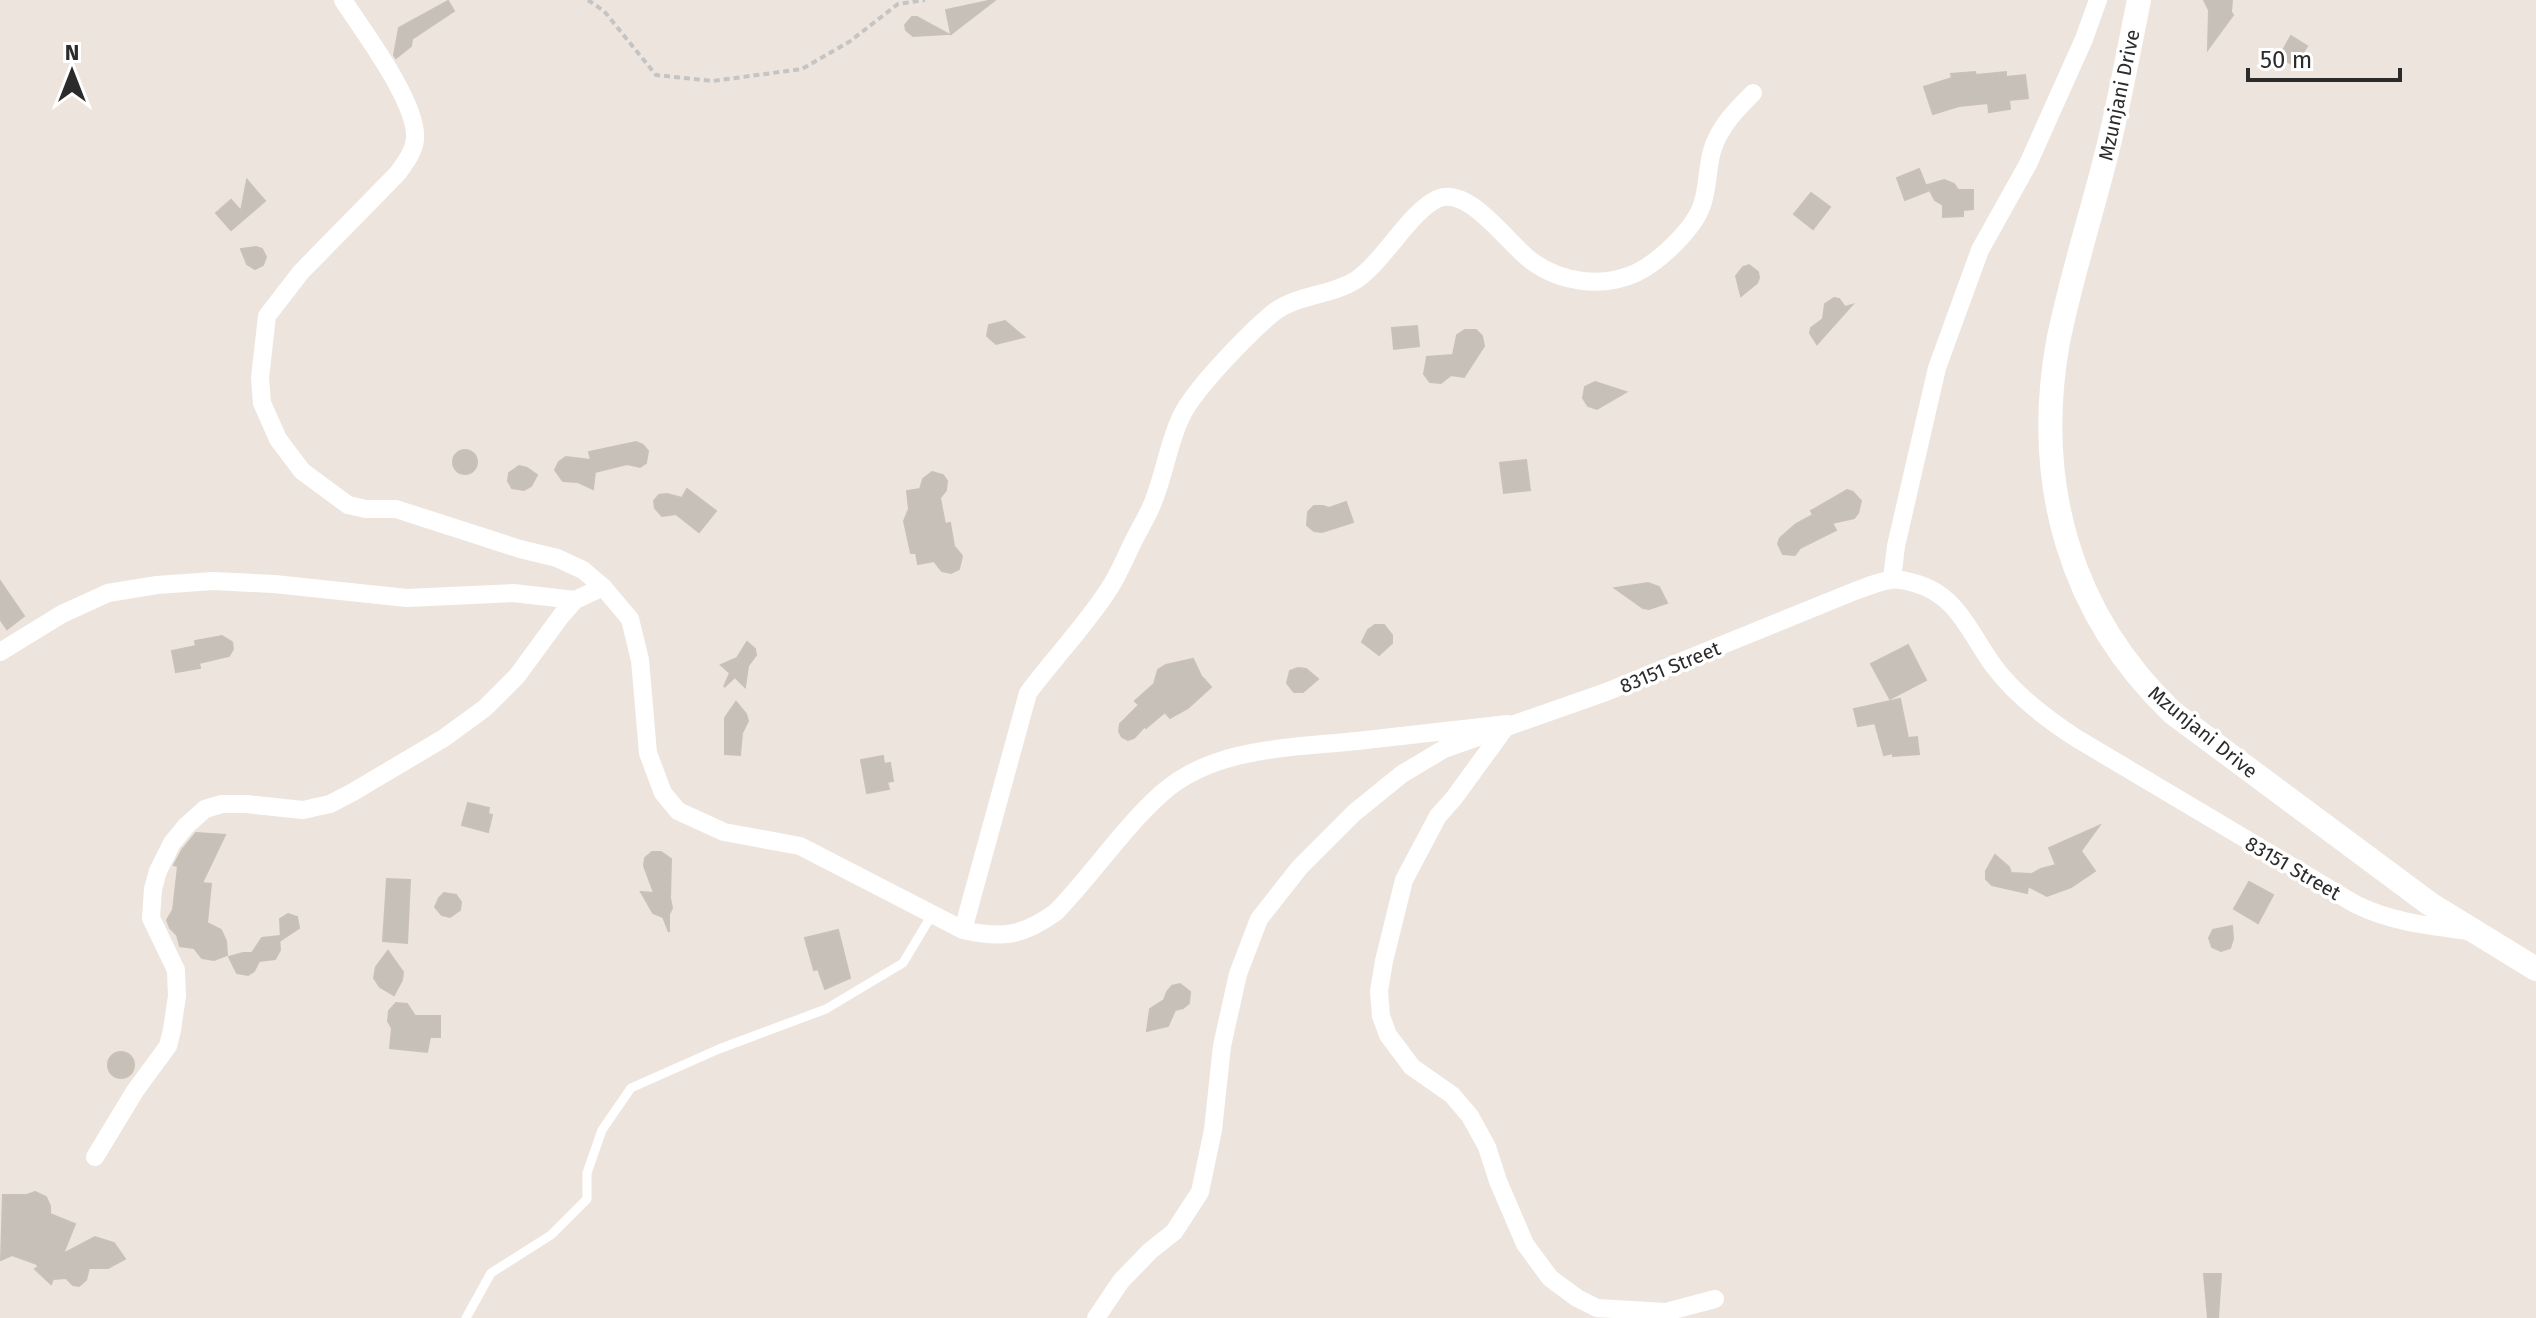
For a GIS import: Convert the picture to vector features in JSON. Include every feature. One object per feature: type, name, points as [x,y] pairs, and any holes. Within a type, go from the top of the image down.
[{"type":"main road","name":"Mzunjani Drive","points":[[2139,0],[2109,146],[2058,343],[2049,433],[2055,498],[2068,549],[2092,605],[2126,662],[2173,713],[2388,874],[2536,969]]},
{"type":"street","points":[[343,0],[402,92],[415,131],[415,143],[398,173],[301,272],[267,316],[260,378],[262,403],[278,439],[302,471],[348,505],[366,509],[396,509],[557,558],[583,570],[603,587],[630,619],[640,660],[648,753],[663,793],[678,811],[724,832],[800,846],[963,930],[996,936],[1024,931],[1040,924],[1071,897],[1161,794],[1185,776],[1215,762],[1254,753],[1508,724]]},
{"type":"street","points":[[1892,579],[1896,546],[1937,368],[1980,250],[2028,164],[2084,39],[2098,0]]},
{"type":"street","points":[[963,930],[1028,693],[1110,588],[1154,500],[1182,415],[1205,384],[1260,324],[1277,310],[1298,300],[1357,279],[1430,203],[1446,196],[1469,203],[1530,261],[1547,271],[1585,282],[1605,282],[1635,273],[1656,260],[1696,218],[1703,205],[1716,142],[1728,118],[1753,93]]},
{"type":"street","name":"83151 Street","points":[[1096,1318],[1121,1281],[1174,1232],[1200,1192],[1213,1130],[1222,1046],[1238,974],[1259,919],[1300,867],[1354,813],[1402,774],[1444,749],[1606,692],[1855,591],[1892,579],[1931,588],[1946,598],[1969,627],[1993,666],[2048,720],[2196,811],[2377,915],[2405,923],[2475,932]]},
{"type":"street","points":[[0,652],[62,614],[108,593],[157,585],[213,581],[407,598],[513,593],[575,600]]},
{"type":"street","points":[[95,1157],[135,1091],[168,1046],[177,996],[176,970],[151,918],[153,889],[172,843],[186,826],[205,809],[222,804],[303,810],[330,804],[353,792],[444,738],[485,708],[517,676],[575,600],[603,587]]},
{"type":"street","points":[[1508,724],[1438,816],[1404,880],[1384,961],[1379,991],[1381,1016],[1388,1035],[1412,1067],[1452,1095],[1470,1116],[1487,1147],[1525,1244],[1550,1278],[1597,1308],[1666,1312],[1715,1299]]},
{"type":"lane","points":[[466,1318],[491,1273],[551,1235],[587,1199],[587,1173],[602,1130],[631,1088],[719,1049],[826,1009],[903,963],[933,913]]},
{"type":"path","points":[[588,0],[604,11],[656,75],[713,81],[802,69],[849,42],[898,4],[925,0]]},
{"type":"building","points":[[995,0],[951,34],[946,10]]},
{"type":"building","points":[[2204,0],[2232,0],[2233,15],[2208,49],[2209,10]]},
{"type":"building","points":[[448,1],[454,11],[412,39],[411,46],[396,58],[399,28]]},
{"type":"building","points":[[912,17],[948,34],[913,36],[905,25]]},
{"type":"building","points":[[2291,36],[2307,46],[2295,66],[2282,58]]},
{"type":"building","points":[[1975,72],[1976,75],[2006,72],[2006,77],[2025,75],[2028,98],[2009,100],[2010,109],[1989,112],[1988,103],[1959,106],[1933,114],[1924,87],[1952,78],[1951,74]]},
{"type":"building","points":[[1919,169],[1928,191],[1905,200],[1897,178]]},
{"type":"building","points":[[247,180],[265,201],[231,230],[216,213],[231,200],[241,211]]},
{"type":"building","points":[[1944,180],[1954,184],[1958,190],[1973,190],[1973,209],[1963,210],[1963,216],[1943,217],[1943,205],[1935,200],[1927,185]]},
{"type":"building","points":[[1811,193],[1830,207],[1813,229],[1794,214]]},
{"type":"building","points":[[241,249],[262,249],[266,257],[263,265],[255,269],[247,264]]},
{"type":"building","points":[[1749,265],[1758,272],[1759,278],[1741,296],[1736,276]]},
{"type":"building","points":[[1834,298],[1845,307],[1852,305],[1817,344],[1810,333],[1811,328],[1823,319],[1825,304]]},
{"type":"building","points":[[1005,321],[1024,337],[996,344],[987,336],[989,325]]},
{"type":"building","points":[[1417,326],[1419,346],[1394,349],[1392,328]]},
{"type":"building","points":[[1465,330],[1476,330],[1482,336],[1484,346],[1464,377],[1451,375],[1441,383],[1430,382],[1424,374],[1427,357],[1453,355],[1457,335]]},
{"type":"building","points":[[1595,382],[1626,392],[1597,409],[1588,406],[1583,398],[1585,387]]},
{"type":"building","points":[[636,442],[648,451],[646,463],[640,467],[627,464],[595,472],[593,489],[578,482],[563,481],[555,470],[566,457],[591,460],[589,452]]},
{"type":"building","points":[[465,450],[473,454],[477,462],[473,470],[465,474],[457,470],[453,462],[457,454]]},
{"type":"building","points":[[1526,460],[1530,490],[1504,493],[1500,463]]},
{"type":"building","points":[[519,466],[537,475],[531,486],[524,490],[512,488],[508,481],[509,473]]},
{"type":"building","points":[[932,472],[943,475],[947,481],[946,490],[940,498],[945,524],[950,523],[954,546],[962,556],[959,569],[951,573],[942,571],[934,561],[918,564],[916,553],[911,553],[904,521],[909,509],[907,491],[920,489],[923,479]]},
{"type":"building","points":[[687,489],[716,511],[699,532],[676,514],[662,516],[655,508],[654,501],[659,495],[682,498]]},
{"type":"building","points":[[1847,490],[1861,501],[1854,518],[1832,523],[1836,530],[1800,548],[1795,555],[1783,554],[1778,544],[1780,538],[1813,515],[1811,511]]},
{"type":"building","points":[[1346,502],[1353,522],[1322,532],[1314,531],[1307,525],[1308,512],[1314,506],[1329,508]]},
{"type":"building","points":[[0,581],[24,616],[7,629],[0,619]]},
{"type":"building","points":[[1648,583],[1659,587],[1667,603],[1643,608],[1615,588]]},
{"type":"building","points":[[1375,625],[1384,625],[1392,635],[1392,643],[1379,655],[1362,642],[1368,630]]},
{"type":"building","points":[[222,636],[232,642],[233,649],[229,656],[199,663],[200,668],[176,672],[172,651],[196,646],[195,641]]},
{"type":"building","points":[[747,642],[755,649],[756,655],[748,666],[745,687],[735,677],[724,687],[730,673],[721,665],[737,658]]},
{"type":"building","points":[[1908,645],[1926,680],[1890,699],[1871,664]]},
{"type":"building","points":[[1193,659],[1201,676],[1211,687],[1188,708],[1170,718],[1165,712],[1134,738],[1128,740],[1122,737],[1120,724],[1139,705],[1135,701],[1154,684],[1158,670]]},
{"type":"building","points":[[1306,669],[1318,679],[1303,692],[1294,692],[1287,683],[1290,671]]},
{"type":"building","points":[[1900,699],[1908,738],[1917,737],[1919,754],[1884,755],[1875,723],[1858,726],[1854,709]]},
{"type":"building","points":[[736,702],[748,721],[742,733],[740,755],[725,754],[725,718]]},
{"type":"building","points":[[883,756],[884,764],[890,763],[893,781],[887,782],[889,789],[867,793],[861,760]]},
{"type":"building","points":[[468,803],[489,808],[488,814],[492,815],[488,832],[462,825]]},
{"type":"building","points":[[2099,826],[2081,851],[2095,871],[2071,887],[2047,896],[2028,886],[2027,893],[1992,885],[1986,879],[1986,871],[1995,855],[2009,867],[2011,873],[2028,876],[2056,865],[2049,848]]},
{"type":"building","points":[[196,833],[225,835],[202,883],[211,884],[207,923],[221,930],[226,941],[227,955],[214,960],[202,958],[194,948],[180,946],[167,920],[173,910],[178,866],[174,865]]},
{"type":"building","points":[[652,852],[661,852],[671,859],[669,932],[663,917],[653,913],[641,892],[654,893],[644,866],[645,858]]},
{"type":"building","points":[[387,879],[410,880],[407,943],[383,941]]},
{"type":"building","points":[[2249,882],[2273,895],[2258,923],[2234,909]]},
{"type":"building","points":[[444,893],[456,895],[461,902],[460,910],[450,917],[442,915],[435,907]]},
{"type":"building","points":[[288,914],[297,917],[299,928],[281,940],[280,919]]},
{"type":"building","points":[[2232,926],[2230,948],[2221,951],[2212,947],[2209,938],[2213,930]]},
{"type":"building","points":[[838,930],[850,978],[825,989],[818,969],[814,970],[805,938]]},
{"type":"building","points":[[279,936],[280,950],[275,959],[259,961],[248,975],[237,973],[229,957],[252,953],[262,938]]},
{"type":"building","points":[[388,951],[403,972],[394,995],[380,987],[374,978],[376,967]]},
{"type":"building","points":[[1180,984],[1190,992],[1189,1003],[1175,1010],[1168,1026],[1147,1031],[1150,1009],[1164,1000],[1172,986]]},
{"type":"building","points":[[396,1003],[407,1004],[415,1016],[440,1016],[440,1037],[430,1037],[427,1052],[390,1048],[392,1028],[388,1021],[389,1011]]},
{"type":"building","points":[[121,1052],[130,1056],[134,1065],[130,1074],[121,1078],[112,1074],[108,1065],[112,1056]]},
{"type":"building","points":[[35,1192],[46,1197],[50,1214],[75,1224],[63,1254],[95,1237],[114,1243],[125,1259],[108,1268],[89,1268],[86,1280],[79,1286],[66,1278],[53,1279],[51,1284],[35,1269],[37,1264],[12,1255],[1,1260],[3,1195]]},
{"type":"building","points":[[2204,1274],[2221,1274],[2218,1318],[2208,1318]]}]
